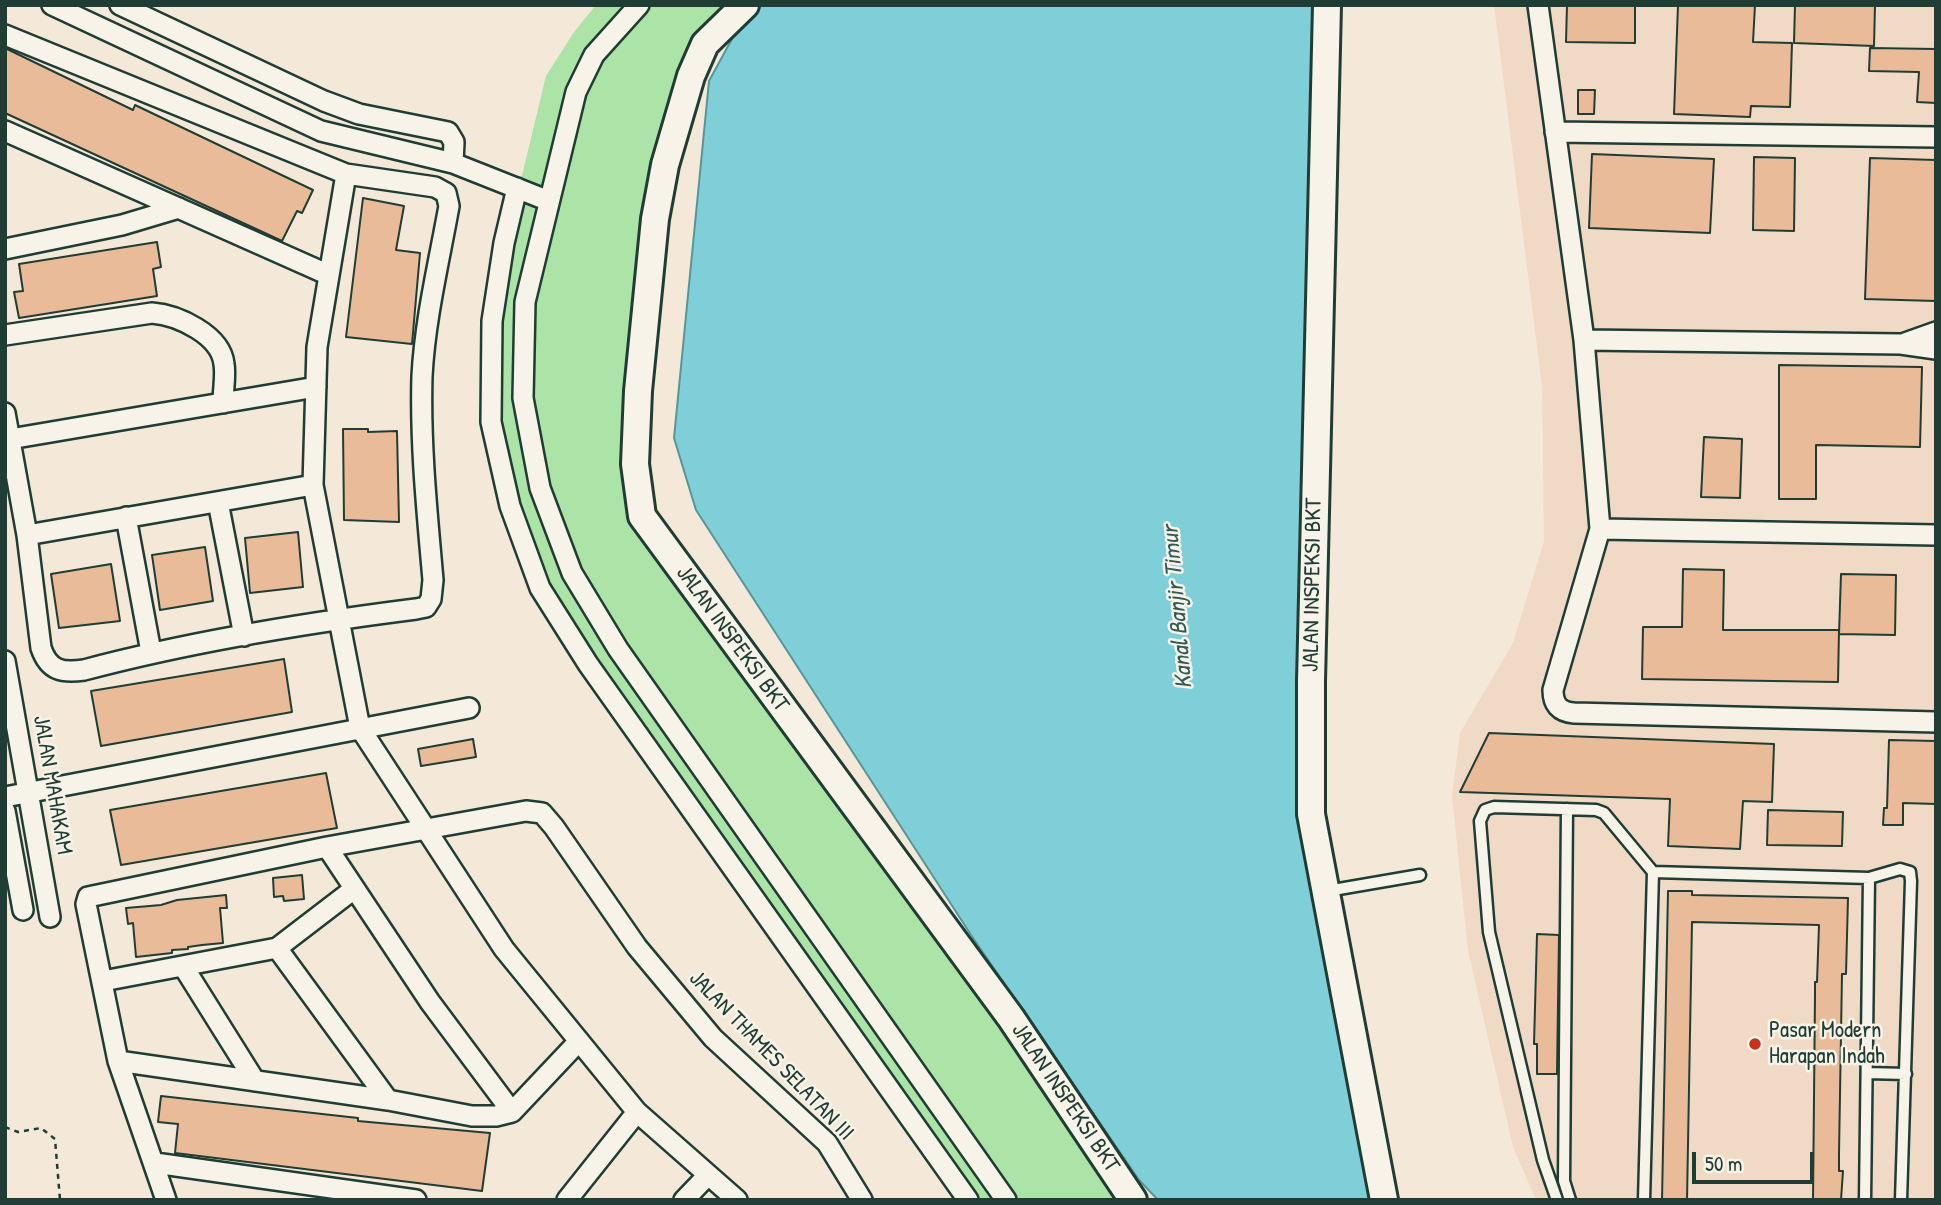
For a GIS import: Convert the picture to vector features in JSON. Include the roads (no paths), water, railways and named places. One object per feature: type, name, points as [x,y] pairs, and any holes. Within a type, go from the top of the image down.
[{"type":"street","points":[[52,5],[321,131],[453,163],[549,201]]},
{"type":"street","points":[[120,5],[324,101],[359,114],[448,132],[454,142],[453,163]]},
{"type":"street","points":[[639,5],[594,55],[576,92],[525,302],[523,398],[540,488],[572,573],[626,661],[1006,1200]]},
{"type":"street","name":"JALAN INSPEKSI BKT","points":[[745,5],[705,44],[691,76],[666,165],[656,219],[638,391],[635,464],[642,516],[1011,1018],[1133,1200]]},
{"type":"street","name":"JALAN INSPEKSI BKT","points":[[1327,5],[1311,814],[1384,1200]]},
{"type":"street","points":[[1538,5],[1584,340],[1600,529],[1553,690],[1556,706],[1564,711],[1936,722]]},
{"type":"street","points":[[5,35],[346,174],[435,187],[446,193],[449,206],[432,293],[422,373],[421,442],[433,580],[431,599],[426,607],[416,609],[339,619],[151,652],[74,672],[56,669],[45,661],[41,648],[27,535],[5,413]]},
{"type":"street","points":[[5,131],[329,275]]},
{"type":"street","points":[[1555,132],[1936,137]]},
{"type":"street","points":[[346,174],[317,347],[313,485],[360,728],[504,949],[636,1112],[737,1200]]},
{"type":"street","points":[[517,188],[504,243],[492,321],[491,422],[510,506],[540,588],[588,664],[968,1200]]},
{"type":"street","points":[[5,249],[122,225],[178,208]]},
{"type":"street","points":[[5,335],[152,313],[162,314],[194,327],[219,348],[224,363],[223,403]]},
{"type":"street","points":[[1901,344],[1936,332]]},
{"type":"street","points":[[1584,340],[1901,344],[1936,349]]},
{"type":"street","points":[[10,439],[316,387]]},
{"type":"street","points":[[27,535],[313,485]]},
{"type":"street","points":[[218,502],[244,636]]},
{"type":"street","points":[[126,517],[151,652]]},
{"type":"street","points":[[1600,529],[1936,535]]},
{"type":"street","name":"JALAN MAHAKAM","points":[[5,662],[50,917]]},
{"type":"street","points":[[5,797],[469,708]]},
{"type":"street","points":[[5,811],[23,910]]},
{"type":"street","name":"JALAN THAMES SELATAN III","points":[[425,829],[526,811],[541,813],[554,827],[637,947],[713,1038],[827,1143],[862,1200]]},
{"type":"street","points":[[166,1200],[118,1061],[86,904],[88,897],[425,829]]},
{"type":"street","points":[[327,847],[430,1002],[512,1112]]},
{"type":"street","points":[[103,981],[277,948],[355,889]]},
{"type":"street","points":[[277,948],[388,1100]]},
{"type":"street","points":[[183,966],[255,1081]]},
{"type":"street","points":[[118,1061],[388,1100],[472,1116],[496,1116],[512,1112],[579,1041]]},
{"type":"street","points":[[568,1200],[636,1112]]},
{"type":"street","points":[[155,1163],[416,1200]]},
{"type":"street","points":[[684,1200],[708,1175]]},
{"type":"lane","points":[[1557,1200],[1542,1160],[1489,933],[1480,821],[1485,810],[1494,807],[1596,810],[1604,814],[1653,872],[1644,1200]]},
{"type":"lane","points":[[1567,809],[1564,1181],[1570,1200]]},
{"type":"lane","points":[[1653,872],[1869,878],[1907,869],[1911,875],[1900,1200]]},
{"type":"lane","points":[[1327,891],[1420,875]]},
{"type":"lane","points":[[1865,1200],[1869,878]]},
{"type":"lane","points":[[1867,1073],[1906,1074]]},
{"type":"water","name":"Kanal Banjir Timur","points":[[756,5],[1318,5],[1305,799],[1380,1200],[1158,1200],[1139,1180],[971,935],[696,510],[674,438],[709,81],[739,26]]},
{"type":"place","name":"Pasar Modern Harapan Indah","points":[[1755,1044]]}]
